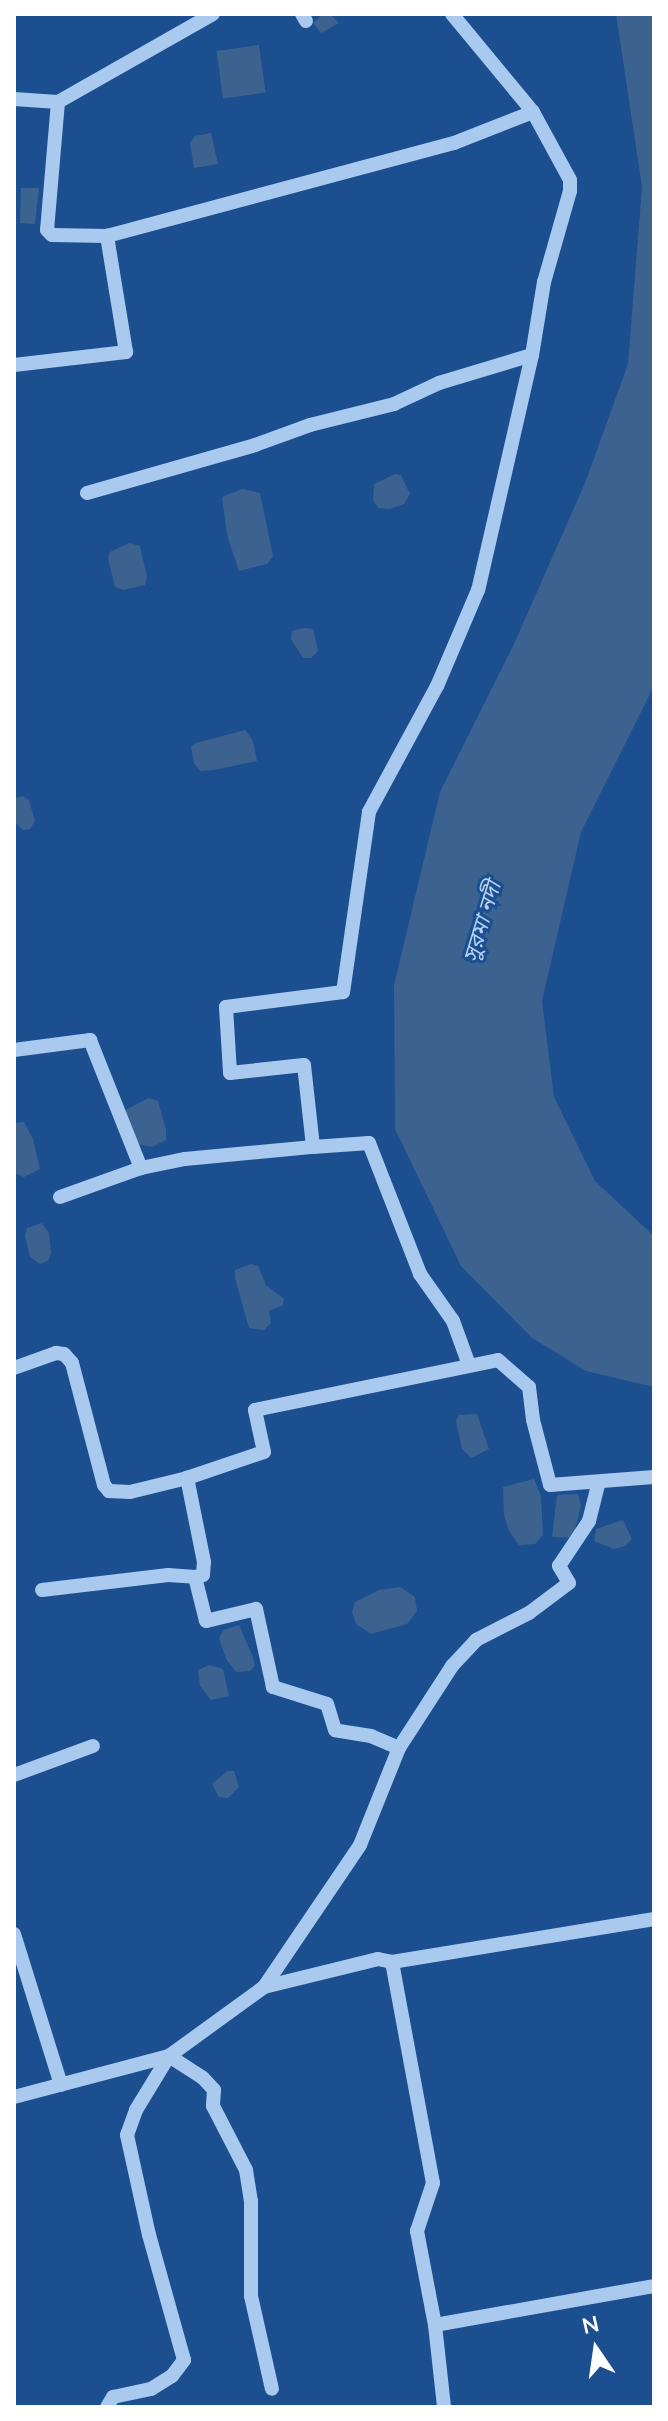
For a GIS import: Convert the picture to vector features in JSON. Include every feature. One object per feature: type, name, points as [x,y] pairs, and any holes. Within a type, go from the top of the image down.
[{"type":"street","points":[[14,99],[58,102],[213,14]]},
{"type":"street","points":[[313,1147],[304,1065],[230,1073],[226,1007],[343,992],[369,812],[437,686],[478,590],[532,355],[544,282],[570,191],[570,180],[533,112],[452,14]]},
{"type":"street","points":[[58,102],[47,230],[52,235],[107,236],[454,143],[533,112]]},
{"type":"street","points":[[14,365],[126,352],[107,236]]},
{"type":"street","points":[[87,493],[255,445],[310,425],[394,404],[439,383],[532,355]]},
{"type":"street","points":[[14,1050],[90,1040],[141,1168]]},
{"type":"street","points":[[60,1197],[141,1168],[185,1159],[369,1143],[420,1274],[453,1321],[469,1365]]},
{"type":"street","points":[[14,1368],[56,1353],[64,1354],[72,1363],[104,1485],[109,1491],[130,1492],[187,1478],[264,1452],[255,1410],[498,1360],[529,1387],[550,1485],[598,1484],[654,1477]]},
{"type":"street","points":[[42,1590],[168,1575],[203,1575],[204,1562],[187,1478]]},
{"type":"street","points":[[14,2097],[169,2056],[264,1987],[360,1845],[399,1748],[452,1666],[476,1640],[529,1613],[569,1583],[559,1566],[589,1521],[598,1484]]},
{"type":"street","points":[[195,1577],[206,1621],[256,1609],[273,1687],[327,1704],[335,1730],[371,1736],[399,1748]]},
{"type":"street","points":[[14,1775],[93,1746]]},
{"type":"street","points":[[264,1987],[378,1959],[392,1962],[654,1919]]},
{"type":"street","points":[[14,1934],[61,2085]]},
{"type":"street","points":[[392,1962],[433,2183],[417,2231],[435,2325],[444,2407]]},
{"type":"street","points":[[169,2056],[203,2078],[214,2090],[213,2106],[246,2170],[251,2201],[251,2296],[272,2389]]},
{"type":"street","points":[[107,2407],[113,2397],[151,2389],[172,2376],[184,2360],[149,2235],[127,2135],[136,2110],[169,2056]]},
{"type":"street","points":[[435,2325],[654,2286]]},
{"type":"water","points":[[323,14],[330,14],[339,23],[321,33],[313,23]]},
{"type":"water","name":"সুরমা নদী","points":[[616,14],[654,14],[654,686],[581,832],[542,1001],[554,1097],[595,1181],[654,1236],[654,1387],[586,1371],[532,1338],[461,1266],[395,1129],[394,985],[440,792],[514,644],[585,483],[628,364],[642,187]]},
{"type":"water","points":[[259,45],[266,93],[223,99],[216,51]]},
{"type":"water","points":[[211,133],[218,164],[194,168],[190,143],[195,136]]},
{"type":"water","points":[[21,188],[39,188],[35,224],[20,223]]},
{"type":"water","points":[[395,474],[401,475],[410,494],[404,504],[390,509],[378,508],[373,500],[374,484]]},
{"type":"water","points":[[242,489],[260,493],[273,556],[267,564],[239,571],[227,535],[222,497]]},
{"type":"water","points":[[129,543],[140,546],[147,577],[145,585],[123,590],[115,587],[108,558],[110,552]]},
{"type":"water","points":[[313,629],[318,651],[311,658],[303,658],[291,639],[292,631]]},
{"type":"water","points":[[245,730],[253,741],[257,761],[200,771],[194,763],[191,747]]},
{"type":"water","points":[[23,796],[29,800],[35,821],[30,829],[23,830],[14,821],[14,798]]},
{"type":"water","points":[[149,1098],[158,1101],[166,1130],[166,1140],[152,1147],[137,1144],[125,1110]]},
{"type":"water","points":[[24,1122],[33,1139],[40,1169],[24,1177],[14,1173],[14,1123]]},
{"type":"water","points":[[42,1223],[49,1233],[51,1253],[48,1261],[40,1264],[30,1257],[25,1236],[27,1228]]},
{"type":"water","points":[[251,1264],[258,1266],[266,1285],[284,1299],[283,1305],[269,1311],[271,1323],[264,1330],[249,1328],[235,1278],[235,1270]]},
{"type":"water","points":[[477,1414],[489,1449],[471,1458],[462,1449],[456,1421],[459,1415]]},
{"type":"water","points":[[534,1479],[541,1496],[543,1535],[535,1544],[519,1545],[509,1531],[504,1515],[503,1487]]},
{"type":"water","points":[[578,1494],[581,1505],[573,1538],[552,1537],[557,1495]]},
{"type":"water","points":[[623,1520],[632,1539],[625,1546],[614,1549],[594,1541],[596,1529]]},
{"type":"water","points":[[400,1587],[415,1597],[417,1611],[407,1624],[371,1634],[356,1624],[352,1612],[355,1602],[379,1590]]},
{"type":"water","points":[[239,1625],[253,1657],[255,1666],[250,1671],[236,1672],[226,1659],[219,1638],[223,1630]]},
{"type":"water","points":[[209,1665],[223,1669],[229,1696],[211,1700],[200,1686],[198,1670]]},
{"type":"water","points":[[227,1771],[234,1771],[239,1787],[228,1798],[219,1797],[212,1784]]}]
